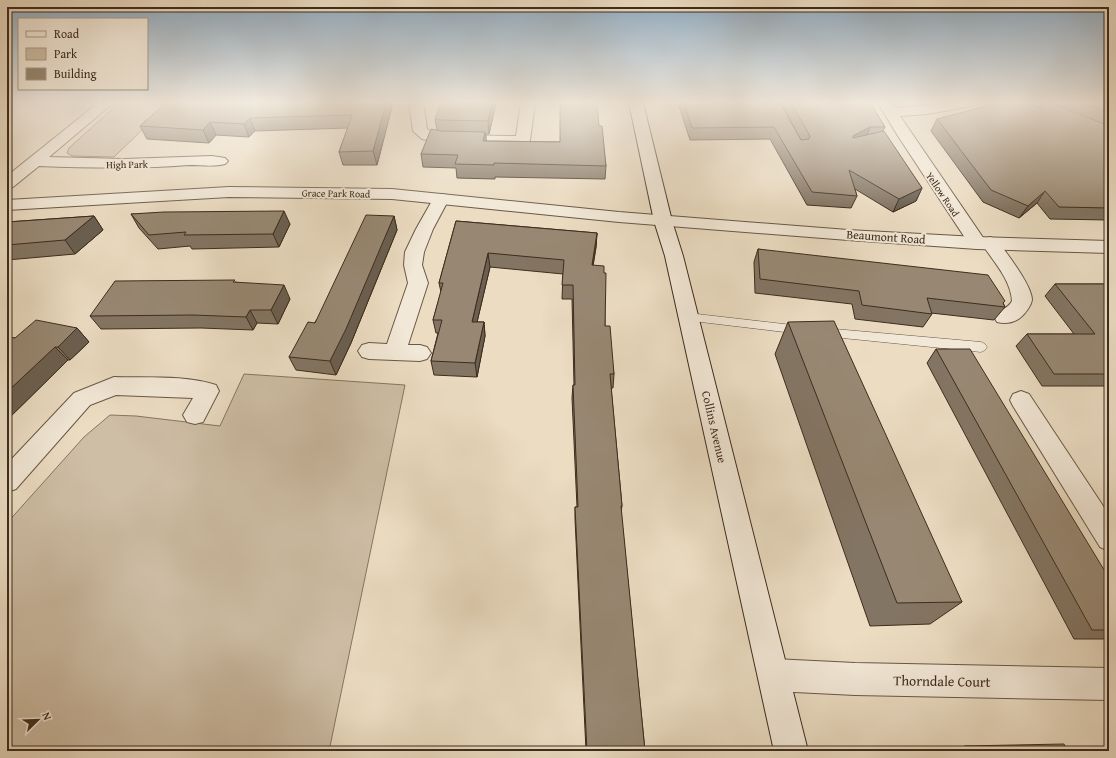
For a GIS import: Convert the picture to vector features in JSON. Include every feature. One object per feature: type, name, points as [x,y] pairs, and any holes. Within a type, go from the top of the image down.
[{"type":"street","points":[[7,184],[62,138]]},
{"type":"street","points":[[440,138],[523,140],[523,138]]},
{"type":"street","name":"Collins Avenue","points":[[644,138],[663,221],[674,256],[791,751]]},
{"type":"street","name":"Yellow Road","points":[[907,138],[983,243],[1018,286],[1022,300],[1020,306],[1011,315],[1004,317]]},
{"type":"street","name":"High Park","points":[[34,161],[92,164],[154,163],[206,159],[220,161]]},
{"type":"street","name":"Grace Park Road","points":[[7,204],[229,192],[392,194],[663,221]]},
{"type":"street","points":[[395,351],[418,283],[418,275],[413,260],[416,248],[440,199]]},
{"type":"street","name":"Beaumont Road","points":[[663,221],[983,243],[1109,246]]},
{"type":"street","points":[[369,351],[420,353]]},
{"type":"street","points":[[7,481],[82,399],[114,386],[208,390],[195,415]]},
{"type":"street","points":[[1020,400],[1109,538]]},
{"type":"street","name":"Thorndale Court","points":[[774,675],[855,679],[1109,684]]},
{"type":"lane","points":[[688,317],[773,328],[980,347]]},
{"type":"green space","points":[[80,138],[133,138],[114,157],[72,156],[67,153],[69,148]]},
{"type":"green space","points":[[244,374],[405,385],[329,751],[7,751],[7,523],[84,437],[110,415],[136,416],[220,426]]},
{"type":"building","points":[[344,138],[376,138],[373,151],[339,152]]},
{"type":"building","points":[[427,138],[484,138],[483,141],[560,142],[560,138],[603,138],[606,166],[494,163],[494,165],[455,164],[458,155],[421,154]]},
{"type":"building","points":[[781,138],[800,138],[801,140],[809,138],[889,138],[922,188],[899,199],[849,170],[857,196],[812,192]]},
{"type":"building","points":[[952,138],[1109,138],[1109,208],[1059,207],[1045,191],[1028,206],[991,190]]},
{"type":"building","points":[[284,211],[273,234],[184,235],[186,232],[149,235],[131,214],[164,212]]},
{"type":"building","points":[[366,215],[394,216],[346,329],[330,361],[289,357],[308,322],[315,323]]},
{"type":"building","points":[[94,216],[65,240],[7,245],[7,222]]},
{"type":"building","points":[[456,221],[597,233],[592,265],[604,266],[604,273],[606,273],[605,326],[610,326],[614,374],[610,374],[621,506],[645,751],[587,751],[575,507],[578,507],[573,385],[575,385],[573,285],[562,285],[564,260],[488,253],[472,322],[484,322],[475,363],[431,361],[442,320],[433,320],[443,283],[439,283]]},
{"type":"building","points":[[758,249],[988,275],[1005,301],[1003,303],[1005,307],[927,298],[932,314],[862,305],[859,291],[760,279]]},
{"type":"building","points":[[235,280],[233,282],[284,285],[271,310],[250,310],[246,317],[193,315],[90,316],[115,281]]},
{"type":"building","points":[[1055,284],[1109,284],[1109,374],[1054,374],[1027,334],[1095,334]]},
{"type":"building","points":[[36,320],[77,328],[58,347],[55,347],[7,392],[7,337],[15,338]]},
{"type":"building","points":[[834,321],[962,602],[897,603],[788,322]]},
{"type":"building","points":[[936,349],[970,349],[1109,578],[1109,630],[1092,630]]},
{"type":"building","points":[[1064,744],[1067,751],[967,751],[965,746]]}]
